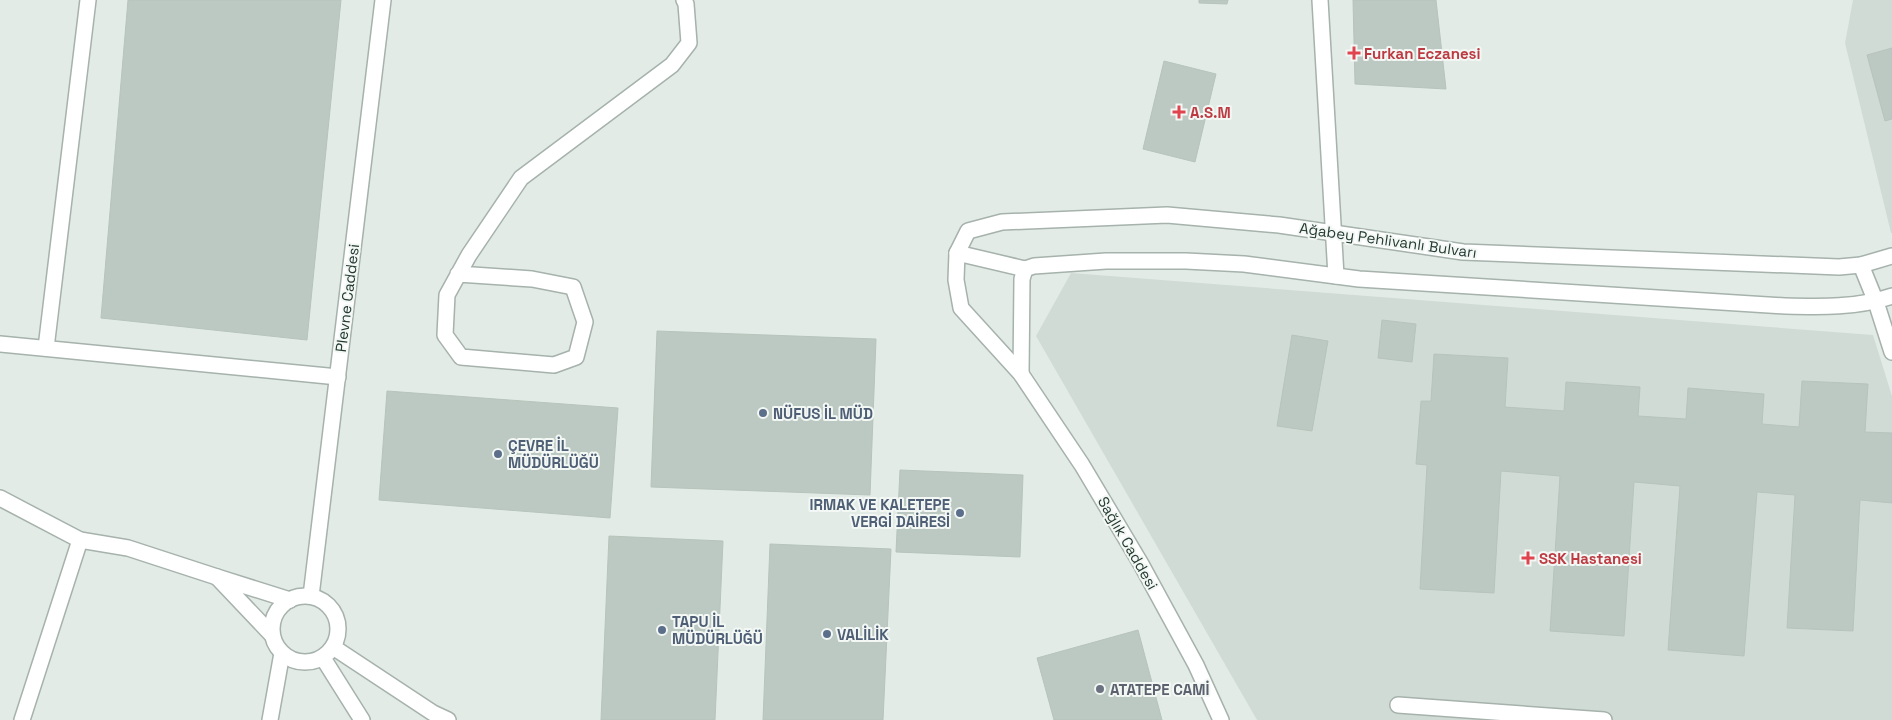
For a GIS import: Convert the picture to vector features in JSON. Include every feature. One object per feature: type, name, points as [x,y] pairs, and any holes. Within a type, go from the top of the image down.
[{"type":"street","points":[[46,348],[88,0]]},
{"type":"street","name":"Plevne Caddesi","points":[[311,596],[383,0]]},
{"type":"street","points":[[458,274],[532,278],[573,287],[586,322],[576,357],[554,365],[461,357],[445,334],[447,295],[458,274],[469,255],[521,178],[672,65],[689,43],[686,4],[684,0]]},
{"type":"street","points":[[1320,0],[1336,276]]},
{"type":"street","name":"Ağabey Pehlivanlı Bulvarı","points":[[957,253],[968,231],[1002,222],[1167,215],[1247,221],[1463,252],[1813,267],[1861,265],[1892,256]]},
{"type":"street","points":[[957,253],[1025,269],[1034,266],[1106,261],[1186,261],[1252,265],[1336,276],[1785,306],[1831,308],[1857,306],[1892,296]]},
{"type":"street","name":"Sağlık Caddesi","points":[[957,253],[956,280],[961,308],[984,336],[1022,374],[1082,465],[1142,564],[1196,665],[1221,720]]},
{"type":"street","points":[[1861,265],[1876,302],[1892,352]]},
{"type":"street","points":[[1022,374],[1022,279],[1025,269]]},
{"type":"street","points":[[0,344],[338,378]]},
{"type":"street","points":[[0,498],[80,540],[128,548],[290,600]]},
{"type":"street","points":[[20,720],[80,540]]},
{"type":"street","points":[[217,577],[272,635],[282,653],[291,659],[313,662],[328,652],[337,640],[338,628],[331,608],[322,600],[311,596],[300,596],[290,600],[275,614],[272,624],[272,635]]},
{"type":"street","points":[[328,652],[362,720]]},
{"type":"street","points":[[328,652],[448,720]]},
{"type":"street","points":[[270,720],[282,653]]},
{"type":"street","points":[[1398,705],[1604,720]]},
{"type":"shaded area","points":[[1853,0],[1892,0],[1892,233],[1845,43]]},
{"type":"shaded area","name":"SSK Hastanesi","points":[[1071,273],[1873,335],[1892,396],[1892,720],[1257,720],[1036,336]]},
{"type":"building","points":[[128,0],[341,0],[307,340],[101,318]]},
{"type":"building","points":[[1199,0],[1228,0],[1227,4],[1199,3]]},
{"type":"building","points":[[1353,0],[1436,0],[1446,89],[1355,84]]},
{"type":"building","points":[[1892,48],[1892,119],[1885,121],[1867,55]]},
{"type":"building","name":"A.S.M","points":[[1164,61],[1216,74],[1195,162],[1143,149]]},
{"type":"building","points":[[1382,320],[1416,324],[1412,362],[1378,358]]},
{"type":"building","name":"NÜFUS İL MÜD","points":[[657,331],[876,339],[870,495],[651,487]]},
{"type":"building","points":[[1292,335],[1328,341],[1312,431],[1277,426]]},
{"type":"building","points":[[1434,354],[1508,358],[1505,407],[1564,411],[1566,382],[1640,387],[1638,416],[1686,419],[1688,388],[1764,394],[1762,424],[1799,427],[1802,381],[1868,384],[1865,432],[1892,433],[1892,503],[1860,500],[1853,631],[1787,628],[1795,495],[1757,492],[1744,656],[1668,650],[1680,486],[1634,482],[1624,636],[1550,631],[1560,476],[1501,471],[1494,593],[1420,589],[1427,465],[1416,464],[1421,401],[1431,401]]},
{"type":"building","name":"ÇEVRE İL MÜDÜRLÜĞÜ","points":[[387,391],[618,408],[610,518],[379,500]]},
{"type":"building","name":"IRMAK VE KALETEPE VERGİ DAİRESİ","points":[[900,470],[1023,475],[1020,557],[896,552]]},
{"type":"building","name":"TAPU İL MÜDÜRLÜĞÜ","points":[[609,536],[723,541],[715,720],[601,720]]},
{"type":"building","name":"VALİLİK","points":[[770,544],[891,549],[883,720],[763,720]]},
{"type":"building","name":"ATATEPE CAMİ","points":[[1138,630],[1162,720],[1054,720],[1037,658]]},
{"type":"place","name":"Furkan Eczanesi","points":[[1354,53]]},
{"type":"place","name":"A.S.M","points":[[1179,112]]},
{"type":"place","name":"NÜFUS İL MÜD","points":[[763,413]]},
{"type":"place","name":"ÇEVRE İL MÜDÜRLÜĞÜ","points":[[498,454]]},
{"type":"place","name":"IRMAK VE KALETEPE VERGİ DAİRESİ","points":[[960,513]]},
{"type":"place","name":"SSK Hastanesi","points":[[1528,558]]},
{"type":"place","name":"TAPU İL MÜDÜRLÜĞÜ","points":[[662,630]]},
{"type":"place","name":"VALİLİK","points":[[827,634]]},
{"type":"place","name":"ATATEPE CAMİ","points":[[1100,689]]}]
